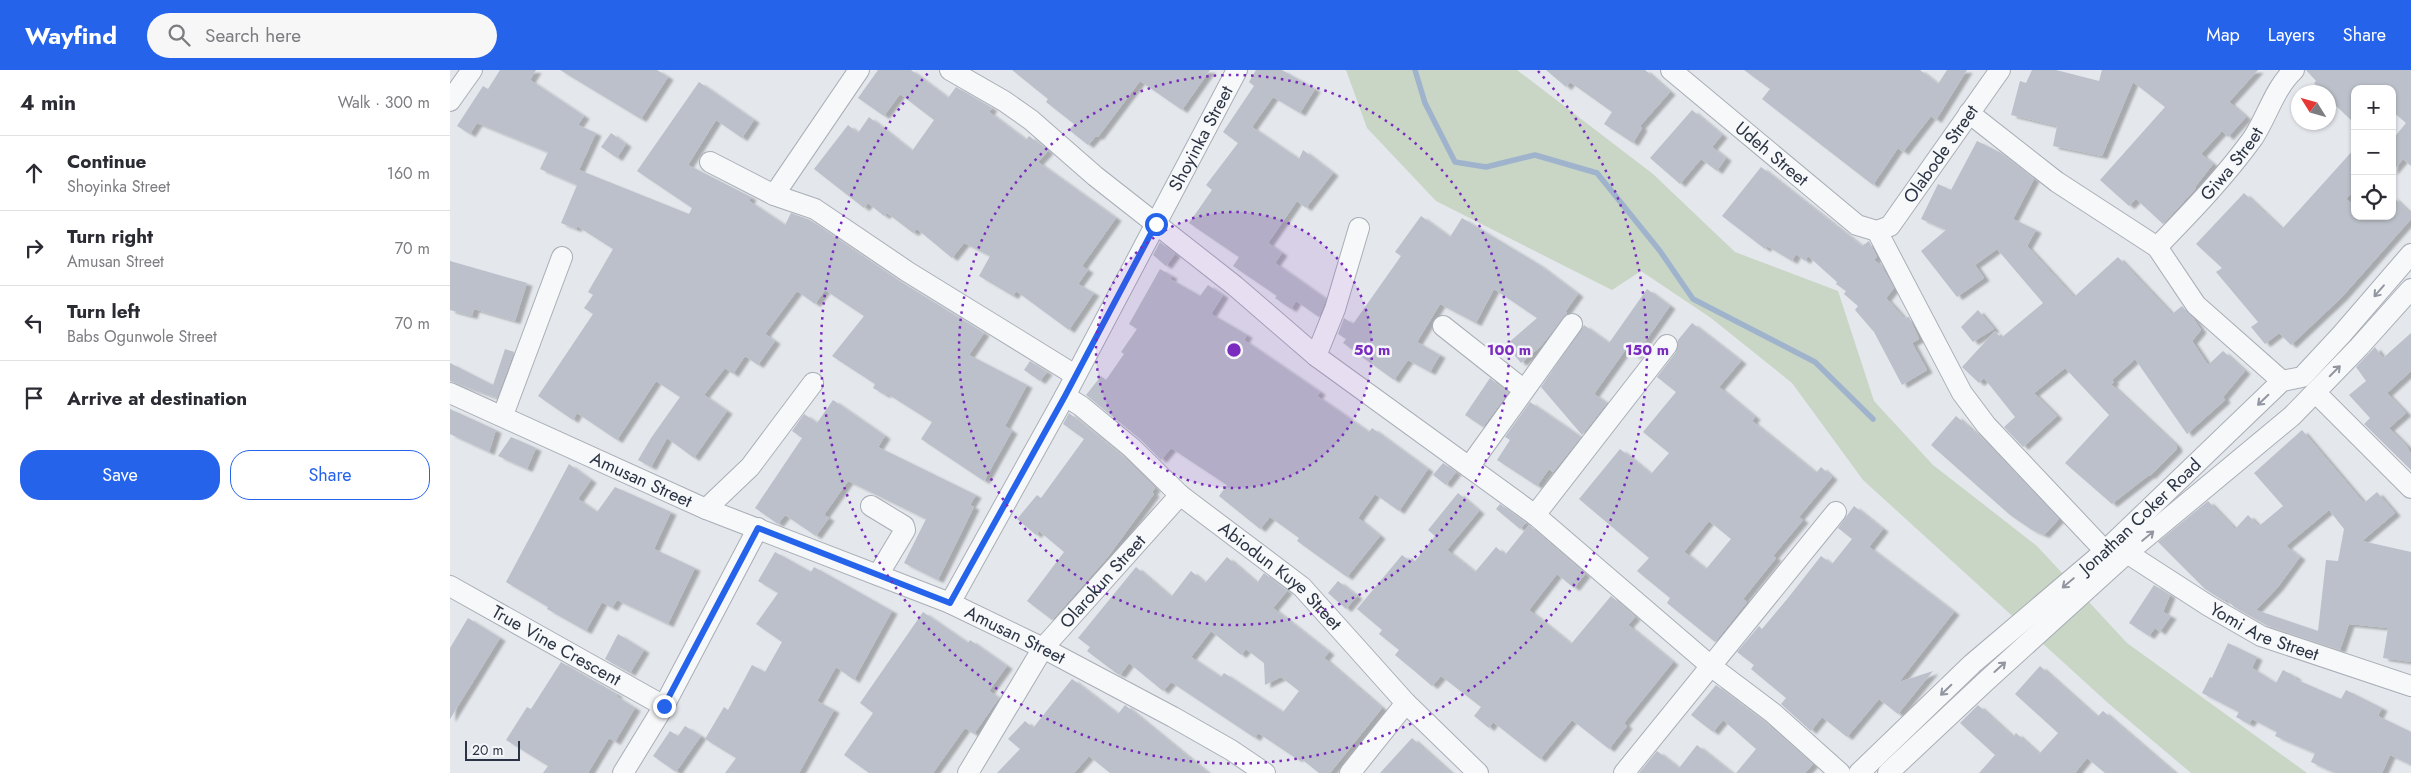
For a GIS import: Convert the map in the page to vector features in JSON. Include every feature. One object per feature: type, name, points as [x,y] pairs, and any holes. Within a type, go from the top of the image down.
[{"type":"street","points":[[450,101],[472,70]]},
{"type":"street","points":[[774,194],[859,70]]},
{"type":"street","points":[[950,70],[1011,106],[1235,286],[1316,356],[1535,515],[1712,667],[1773,713],[1840,773]]},
{"type":"street","name":"Shoyinka Street","points":[[950,603],[1065,396],[1237,70]]},
{"type":"street","name":"Udeh Street","points":[[1671,70],[1857,225],[1877,231]]},
{"type":"street","name":"Olabode Street","points":[[1877,231],[1890,226],[2000,70]]},
{"type":"street","name":"Giwa Street","points":[[2157,247],[2222,180],[2254,135],[2282,81],[2294,70]]},
{"type":"street","points":[[1969,113],[2057,182],[2157,247],[2196,305],[2282,381]]},
{"type":"street","points":[[710,162],[774,194],[815,209],[908,272],[1075,375]]},
{"type":"street","points":[[1316,356],[1335,309],[1359,228]]},
{"type":"street","points":[[1877,231],[1962,393],[1986,425],[2105,551]]},
{"type":"street","name":"Jonathan Coker Road","points":[[1859,773],[1972,664],[2105,551],[2282,381],[2302,377],[2411,254]]},
{"type":"street","points":[[503,415],[562,257]]},
{"type":"street","name":"Jonathan Coker Road","points":[[1888,773],[1984,682],[2128,553],[2292,416],[2360,347],[2411,289]]},
{"type":"street","points":[[1469,467],[1572,324]]},
{"type":"street","points":[[1443,326],[1524,390]]},
{"type":"street","points":[[1535,515],[1667,345]]},
{"type":"street","points":[[706,509],[750,467],[813,383]]},
{"type":"street","points":[[2315,392],[2411,488]]},
{"type":"street","name":"Amusan Street","points":[[450,393],[503,415],[706,509],[950,603],[1043,648],[1173,717],[1231,750],[1265,773]]},
{"type":"street","name":"Abiodun Kuye Street","points":[[1065,396],[1081,406],[1132,448],[1180,495],[1302,587],[1406,704],[1478,773]]},
{"type":"street","name":"Olarokun Street","points":[[968,773],[1043,648],[1180,495]]},
{"type":"street","points":[[871,506],[904,526],[904,530],[878,575]]},
{"type":"street","points":[[1624,773],[1836,512]]},
{"type":"street","points":[[623,773],[664,706],[758,528]]},
{"type":"street","name":"Yomi Are Street","points":[[2128,553],[2209,606],[2261,636],[2411,686]]},
{"type":"street","name":"True Vine Crescent","points":[[450,586],[664,706]]},
{"type":"street","points":[[1350,773],[1406,704]]},
{"type":"green space","points":[[1346,70],[1517,70],[1653,174],[1735,252],[1838,291],[1874,401],[1933,465],[2037,546],[2127,643],[2307,773],[2191,773],[2108,703],[1863,480],[1792,383],[1711,318],[1641,271],[1612,290],[1436,201],[1367,128]]},
{"type":"building","points":[[500,70],[536,70],[530,80],[584,116],[578,125],[596,133],[579,170],[689,214],[692,208],[637,171],[699,82],[754,120],[742,138],[716,120],[688,165],[751,197],[749,201],[785,225],[791,213],[810,220],[901,282],[984,333],[969,355],[1027,385],[1005,426],[1012,431],[984,481],[921,439],[932,422],[886,393],[885,395],[873,388],[875,384],[832,356],[864,316],[825,290],[815,304],[797,291],[765,334],[775,341],[758,365],[745,356],[733,374],[725,368],[704,395],[727,411],[694,458],[667,438],[651,467],[638,460],[680,397],[656,381],[617,440],[577,413],[573,420],[538,396],[593,314],[584,308],[593,295],[588,292],[613,249],[577,226],[576,229],[561,223],[577,185],[540,169],[548,152],[477,123],[470,134],[457,126],[483,86],[488,89]]},
{"type":"building","points":[[560,70],[657,70],[668,77],[641,119]]},
{"type":"building","points":[[878,70],[911,70],[948,98],[956,87],[992,108],[989,112],[1026,140],[1029,136],[1048,151],[1038,162],[1116,218],[1082,266],[1088,270],[1078,284],[1094,293],[1069,330],[1016,291],[1013,296],[979,276],[990,256],[964,243],[952,258],[917,229],[913,233],[887,213],[884,216],[868,203],[864,208],[814,169],[848,125],[858,133],[869,117],[912,151],[934,120],[900,94],[884,116],[858,98]]},
{"type":"building","points":[[1012,70],[1210,70],[1182,110],[1140,81],[1098,137],[1096,136],[1088,145],[1069,130],[1074,124],[1046,102],[1048,99]]},
{"type":"building","points":[[1256,70],[1282,70],[1315,89],[1300,113],[1273,97],[1252,127],[1299,159],[1303,150],[1333,173],[1306,208],[1297,201],[1268,243],[1282,253],[1275,263],[1326,299],[1319,317],[1296,301],[1291,309],[1275,298],[1277,296],[1233,266],[1239,257],[1189,223],[1212,190],[1206,185],[1238,143],[1223,132],[1254,86],[1249,82]]},
{"type":"building","points":[[1546,70],[1645,70],[1670,92],[1640,126],[1642,128],[1633,143],[1604,124],[1612,112],[1570,82],[1566,87]]},
{"type":"building","points":[[1744,70],[1920,70],[1938,84],[1947,70],[1967,70],[1936,120],[1931,116],[1903,152],[1898,148],[1873,185],[1762,99],[1770,89]]},
{"type":"building","points":[[2032,70],[2056,70],[2099,81],[2102,70],[2258,70],[2229,102],[2246,117],[2228,137],[2222,131],[2201,154],[2213,164],[2196,188],[2163,224],[2136,199],[2129,206],[2100,180],[2165,107],[2133,82],[2102,156],[2053,146],[2057,126],[2011,115],[2020,81],[2026,83]]},
{"type":"building","points":[[2306,70],[2411,70],[2411,166],[2403,159],[2396,167],[2396,135],[2406,123],[2396,114],[2396,85],[2351,85],[2351,120],[2336,106],[2336,85],[2316,85],[2314,83],[2316,81]]},
{"type":"building","points":[[1692,110],[1722,135],[1712,147],[1726,158],[1717,171],[1701,159],[1680,184],[1650,158]]},
{"type":"building","points":[[611,133],[626,144],[617,158],[601,147]]},
{"type":"building","points":[[1977,141],[2001,153],[2034,179],[2013,219],[2036,230],[2027,246],[2074,297],[2118,257],[2172,314],[2182,306],[2193,318],[2201,330],[2192,341],[2208,365],[2223,351],[2245,371],[2223,397],[2225,400],[2187,434],[2135,359],[2112,380],[2114,382],[2111,384],[2176,445],[2177,449],[2150,476],[2112,504],[2065,463],[2109,415],[2065,368],[2034,393],[2057,416],[2023,447],[2004,427],[2015,417],[1984,378],[1979,383],[1962,367],[1995,331],[2001,338],[2043,303],[1997,249],[1975,265],[1984,278],[1957,297],[1921,251],[1946,230],[1921,219],[1938,184],[1951,190]]},
{"type":"building","points":[[2351,152],[2351,194],[2346,199],[2351,203],[2351,220],[2396,220],[2396,200],[2411,214],[2411,219],[2342,297],[2291,345],[2279,333],[2265,344],[2251,327],[2258,322],[2216,272],[2222,268],[2196,244],[2244,193],[2282,229]]},
{"type":"building","points":[[1761,167],[1862,246],[1869,241],[1877,257],[1874,260],[1882,267],[1894,288],[1886,298],[1904,318],[1909,317],[1919,339],[1912,343],[1927,370],[1902,385],[1874,332],[1855,310],[1858,306],[1844,294],[1846,291],[1836,284],[1837,282],[1808,256],[1805,261],[1796,254],[1792,261],[1767,246],[1765,249],[1722,216]]},
{"type":"building","points":[[1421,216],[1450,237],[1462,218],[1538,264],[1578,294],[1565,312],[1567,313],[1540,347],[1521,363],[1506,345],[1537,318],[1494,289],[1476,323],[1440,304],[1417,342],[1440,355],[1430,372],[1408,360],[1394,380],[1343,343],[1346,339],[1338,334],[1344,318],[1353,324],[1401,256],[1395,252]]},
{"type":"building","points":[[1160,242],[1175,254],[1166,266],[1153,255]]},
{"type":"building","points":[[450,261],[527,283],[515,321],[474,309],[472,316],[450,310]]},
{"type":"building","points":[[1160,269],[1172,276],[1170,279],[1200,296],[1208,285],[1223,295],[1211,314],[1247,335],[1244,340],[1320,392],[1317,396],[1369,432],[1372,428],[1428,469],[1399,511],[1375,494],[1358,518],[1380,536],[1347,577],[1297,541],[1299,538],[1270,517],[1260,529],[1219,496],[1227,485],[1171,448],[1161,460],[1140,439],[1086,395],[1101,376],[1106,380],[1124,354],[1121,352],[1137,329],[1129,324]]},
{"type":"building","points":[[1647,289],[1670,306],[1635,356],[1626,349],[1594,394],[1607,403],[1582,435],[1541,387],[1584,325],[1609,343]]},
{"type":"building","points":[[1978,310],[1994,329],[1973,342],[1961,327]]},
{"type":"building","points":[[1692,323],[1741,361],[1719,387],[1755,417],[1752,421],[1816,473],[1821,467],[1832,477],[1799,517],[1803,520],[1773,556],[1776,558],[1743,599],[1747,602],[1715,642],[1667,603],[1670,598],[1637,571],[1649,558],[1579,499],[1620,449],[1651,474],[1669,453],[1643,432],[1676,392],[1657,377],[1676,352],[1678,340]],"holes":[[[1709,521],[1731,539],[1706,569],[1684,552]]]},
{"type":"building","points":[[2411,333],[2411,371],[2387,393],[2406,413],[2389,428],[2406,445],[2411,454],[2411,470],[2364,424],[2370,418],[2349,395],[2366,381],[2356,367],[2375,347],[2383,358]]},
{"type":"building","points":[[505,349],[514,352],[497,398],[450,381],[450,363],[493,385]]},
{"type":"building","points":[[1030,361],[1047,372],[1040,381],[1024,370]]},
{"type":"building","points":[[1490,378],[1508,393],[1483,427],[1465,415]]},
{"type":"building","points":[[833,400],[885,436],[878,447],[976,495],[970,505],[974,507],[938,580],[904,563],[926,519],[848,481],[824,515],[829,518],[816,536],[785,515],[778,524],[755,508],[802,438],[792,431],[804,414],[817,423]]},
{"type":"building","points":[[1530,402],[1581,437],[1553,472],[1549,469],[1537,486],[1497,460],[1510,440],[1505,437]]},
{"type":"building","points":[[450,409],[496,430],[489,452],[450,434]]},
{"type":"building","points":[[1069,413],[1124,457],[1155,488],[1152,492],[1154,494],[1107,558],[1052,620],[1027,601],[1064,552],[1039,531],[1036,535],[1017,519],[1037,495],[1041,498],[1084,439],[1063,424]]},
{"type":"building","points":[[1956,416],[1987,443],[2059,519],[2044,535],[2032,530],[2010,515],[1931,445]]},
{"type":"building","points":[[2302,430],[2364,503],[2377,492],[2395,513],[2362,541],[2411,552],[2411,662],[2383,658],[2388,628],[2349,624],[2340,650],[2266,625],[2234,607],[2226,599],[2224,601],[2205,589],[2158,542],[2208,501],[2235,529],[2248,515],[2259,526],[2283,506],[2254,473]],"holes":[[[2329,510],[2344,529],[2338,561],[2326,560],[2318,631],[2256,610],[2278,587],[2300,557],[2286,546]]]},
{"type":"building","points":[[511,437],[536,448],[527,469],[498,456]]},
{"type":"building","points":[[1443,463],[1456,472],[1446,485],[1433,475]]},
{"type":"building","points":[[569,464],[591,480],[578,499],[597,512],[615,487],[671,512],[654,549],[695,568],[668,624],[617,600],[612,608],[602,602],[586,631],[547,609],[548,607],[506,582]]},
{"type":"building","points":[[1458,493],[1479,511],[1447,550],[1475,572],[1496,547],[1505,555],[1529,525],[1585,574],[1574,588],[1557,574],[1529,610],[1571,644],[1611,596],[1635,617],[1628,625],[1673,662],[1624,723],[1627,726],[1609,749],[1572,720],[1540,759],[1493,722],[1489,728],[1474,716],[1481,707],[1441,676],[1432,686],[1395,655],[1399,650],[1379,634],[1382,630],[1357,609],[1402,555],[1410,561],[1412,558],[1415,561],[1435,536],[1428,530]]},
{"type":"building","points":[[1500,504],[1526,523],[1520,529],[1496,509]]},
{"type":"building","points":[[1854,506],[1883,529],[1869,547],[1954,612],[1899,682],[1933,671],[1898,714],[1879,699],[1847,737],[1822,717],[1811,731],[1781,704],[1786,698],[1751,669],[1754,665],[1737,652],[1759,626],[1762,629],[1821,556],[1832,564],[1852,539],[1838,528]]},
{"type":"building","points":[[775,552],[811,572],[814,567],[892,611],[854,680],[836,667],[817,701],[834,710],[799,773],[725,773],[736,758],[705,739],[724,707],[728,710],[752,665],[765,672],[782,642],[756,624],[778,593],[758,581]]},
{"type":"building","points":[[1227,557],[1257,583],[1264,573],[1287,591],[1273,608],[1329,652],[1324,658],[1382,708],[1330,773],[1319,773],[1299,757],[1297,759],[1258,733],[1255,738],[1171,682],[1163,691],[1129,663],[1120,675],[1116,673],[1087,651],[1090,647],[1078,638],[1136,567],[1171,597],[1191,571],[1205,583]],"holes":[[[1211,631],[1241,655],[1246,649],[1264,663],[1265,685],[1281,677],[1299,691],[1283,712],[1224,673],[1221,677],[1191,657]]]},
{"type":"building","points":[[1338,581],[1357,596],[1346,609],[1328,593]]},
{"type":"building","points":[[2154,585],[2170,595],[2163,612],[2171,616],[2160,632],[2155,628],[2149,636],[2129,623]]},
{"type":"building","points":[[923,612],[968,643],[970,640],[1007,666],[989,691],[999,698],[974,734],[965,728],[933,773],[869,773],[844,755],[873,713],[860,703]]},
{"type":"building","points":[[468,618],[500,638],[450,719],[450,648]]},
{"type":"building","points":[[618,634],[644,650],[630,673],[605,659]]},
{"type":"building","points":[[2228,643],[2257,657],[2252,668],[2276,683],[2283,670],[2296,677],[2295,679],[2341,699],[2346,690],[2382,708],[2378,716],[2411,732],[2411,765],[2390,755],[2382,773],[2335,773],[2311,762],[2315,753],[2275,736],[2277,732],[2252,719],[2249,724],[2236,717],[2239,712],[2202,693],[2210,677],[2212,678]]},
{"type":"building","points":[[561,662],[617,694],[616,696],[635,708],[615,742],[609,738],[588,773],[543,773],[548,766],[506,740],[527,707],[531,709]]},
{"type":"building","points":[[2040,666],[2097,717],[2103,711],[2175,773],[2105,773],[2087,758],[2075,773],[1979,773],[1995,755],[1960,723],[1978,705],[2013,737],[2016,733],[2039,754],[2058,733],[2015,694]]},
{"type":"building","points":[[1072,679],[1118,714],[1125,705],[1208,773],[1110,773],[1089,756],[1074,773],[997,773],[1020,749],[1008,739],[1025,721],[1033,728]]},
{"type":"building","points":[[1716,685],[1765,722],[1813,764],[1805,773],[1736,773],[1756,749],[1723,720],[1713,732],[1691,715]]},
{"type":"building","points":[[685,726],[701,736],[676,772],[653,756],[670,731],[678,736]]},
{"type":"building","points":[[1412,738],[1451,773],[1380,773]]},
{"type":"building","points":[[1697,745],[1732,773],[1639,773],[1657,751],[1679,768]]},
{"type":"waterway","points":[[1415,70],[1425,103],[1455,162],[1486,167],[1535,155],[1597,173],[1660,251],[1693,299],[1815,362],[1873,419]]},
{"type":"route","points":[[664,706],[758,528],[950,603],[1065,396],[1156,224]]}]
